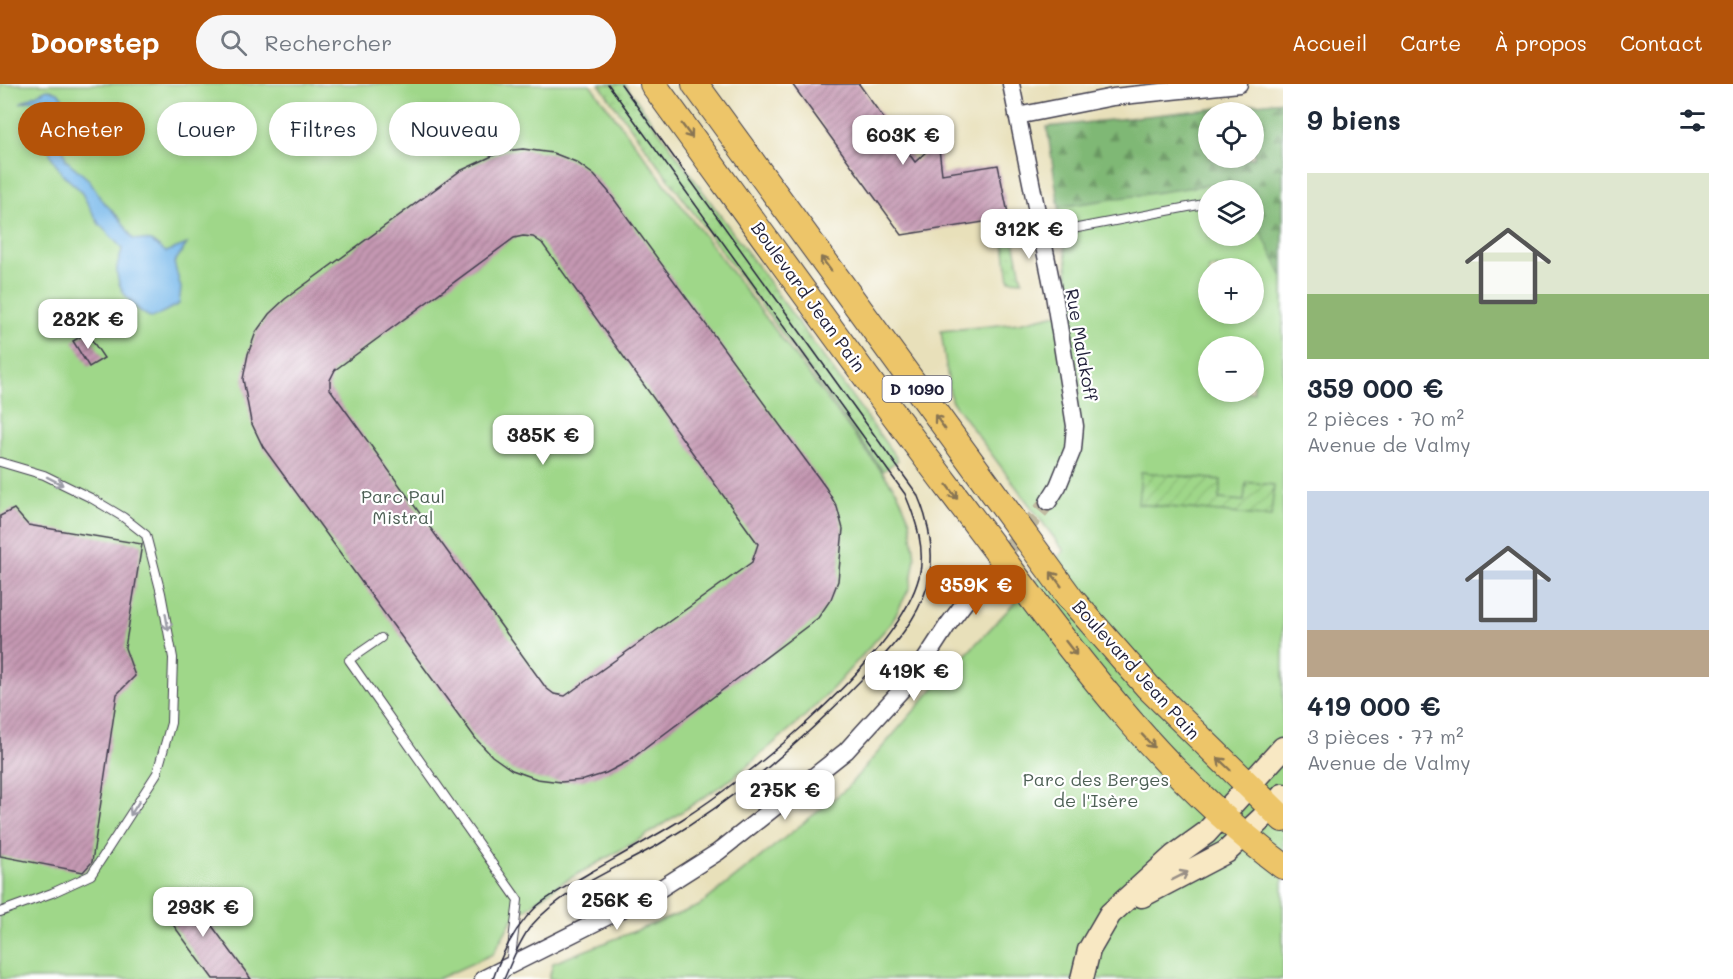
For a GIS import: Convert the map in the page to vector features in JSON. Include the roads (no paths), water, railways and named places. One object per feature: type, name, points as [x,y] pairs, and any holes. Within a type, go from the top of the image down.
[{"type":"main road","name":"Boulevard Jean Pain","points":[[653,84],[1009,570],[1122,713],[1243,837]]},
{"type":"main road","name":"Boulevard Jean Pain","points":[[695,84],[1071,599],[1148,687],[1200,740],[1249,788],[1279,808]]},
{"type":"main road","points":[[1082,979],[1089,950],[1110,914],[1174,856],[1206,833],[1283,748]]},
{"type":"main road","points":[[1110,914],[1212,861],[1279,808]]},
{"type":"main road","name":"D 1090","points":[[1243,837],[1283,866]]},
{"type":"street","name":"Rue Malakoff","points":[[1011,84],[1075,426],[1073,448],[1048,502]]},
{"type":"street","points":[[1113,98],[1142,87],[1166,84]]},
{"type":"street","points":[[1017,116],[1113,98],[1239,84]]},
{"type":"street","points":[[483,979],[507,975],[652,894],[718,852],[846,751],[915,675],[947,626],[978,585]]},
{"type":"lane","points":[[1041,235],[1198,205]]},
{"type":"lane","points":[[0,462],[44,475],[91,498],[123,517],[146,535],[162,593],[173,658],[171,723],[157,773],[97,866],[91,874],[62,888],[0,912]]},
{"type":"lane","points":[[381,638],[349,660],[518,900],[507,975]]},
{"type":"water","points":[[47,89],[58,92],[66,102],[48,102],[41,98],[22,102]]},
{"type":"water","points":[[51,156],[65,156],[66,160],[88,179],[101,199],[121,220],[133,239],[151,241],[166,252],[187,244],[174,263],[181,288],[179,304],[152,318],[132,304],[122,291],[117,275],[122,248],[99,224],[80,190],[62,174]]},
{"type":"tunnel","points":[[978,585],[1048,502]]},
{"type":"tram line","points":[[493,979],[511,940],[537,906],[563,888],[670,827],[710,800],[781,745],[818,712],[853,677],[883,642],[906,608],[919,577],[921,566],[919,535],[905,494],[608,84]]},
{"type":"tram line","points":[[504,979],[523,938],[544,913],[576,890],[661,843],[717,807],[769,767],[818,723],[884,656],[901,635],[922,600],[930,575],[930,540],[917,494],[621,84]]},
{"type":"park label","name":"Parc Paul Mistral","points":[[403,507]]},
{"type":"park label","name":"Parc des Berges de l'Isère","points":[[1096,790]]}]
